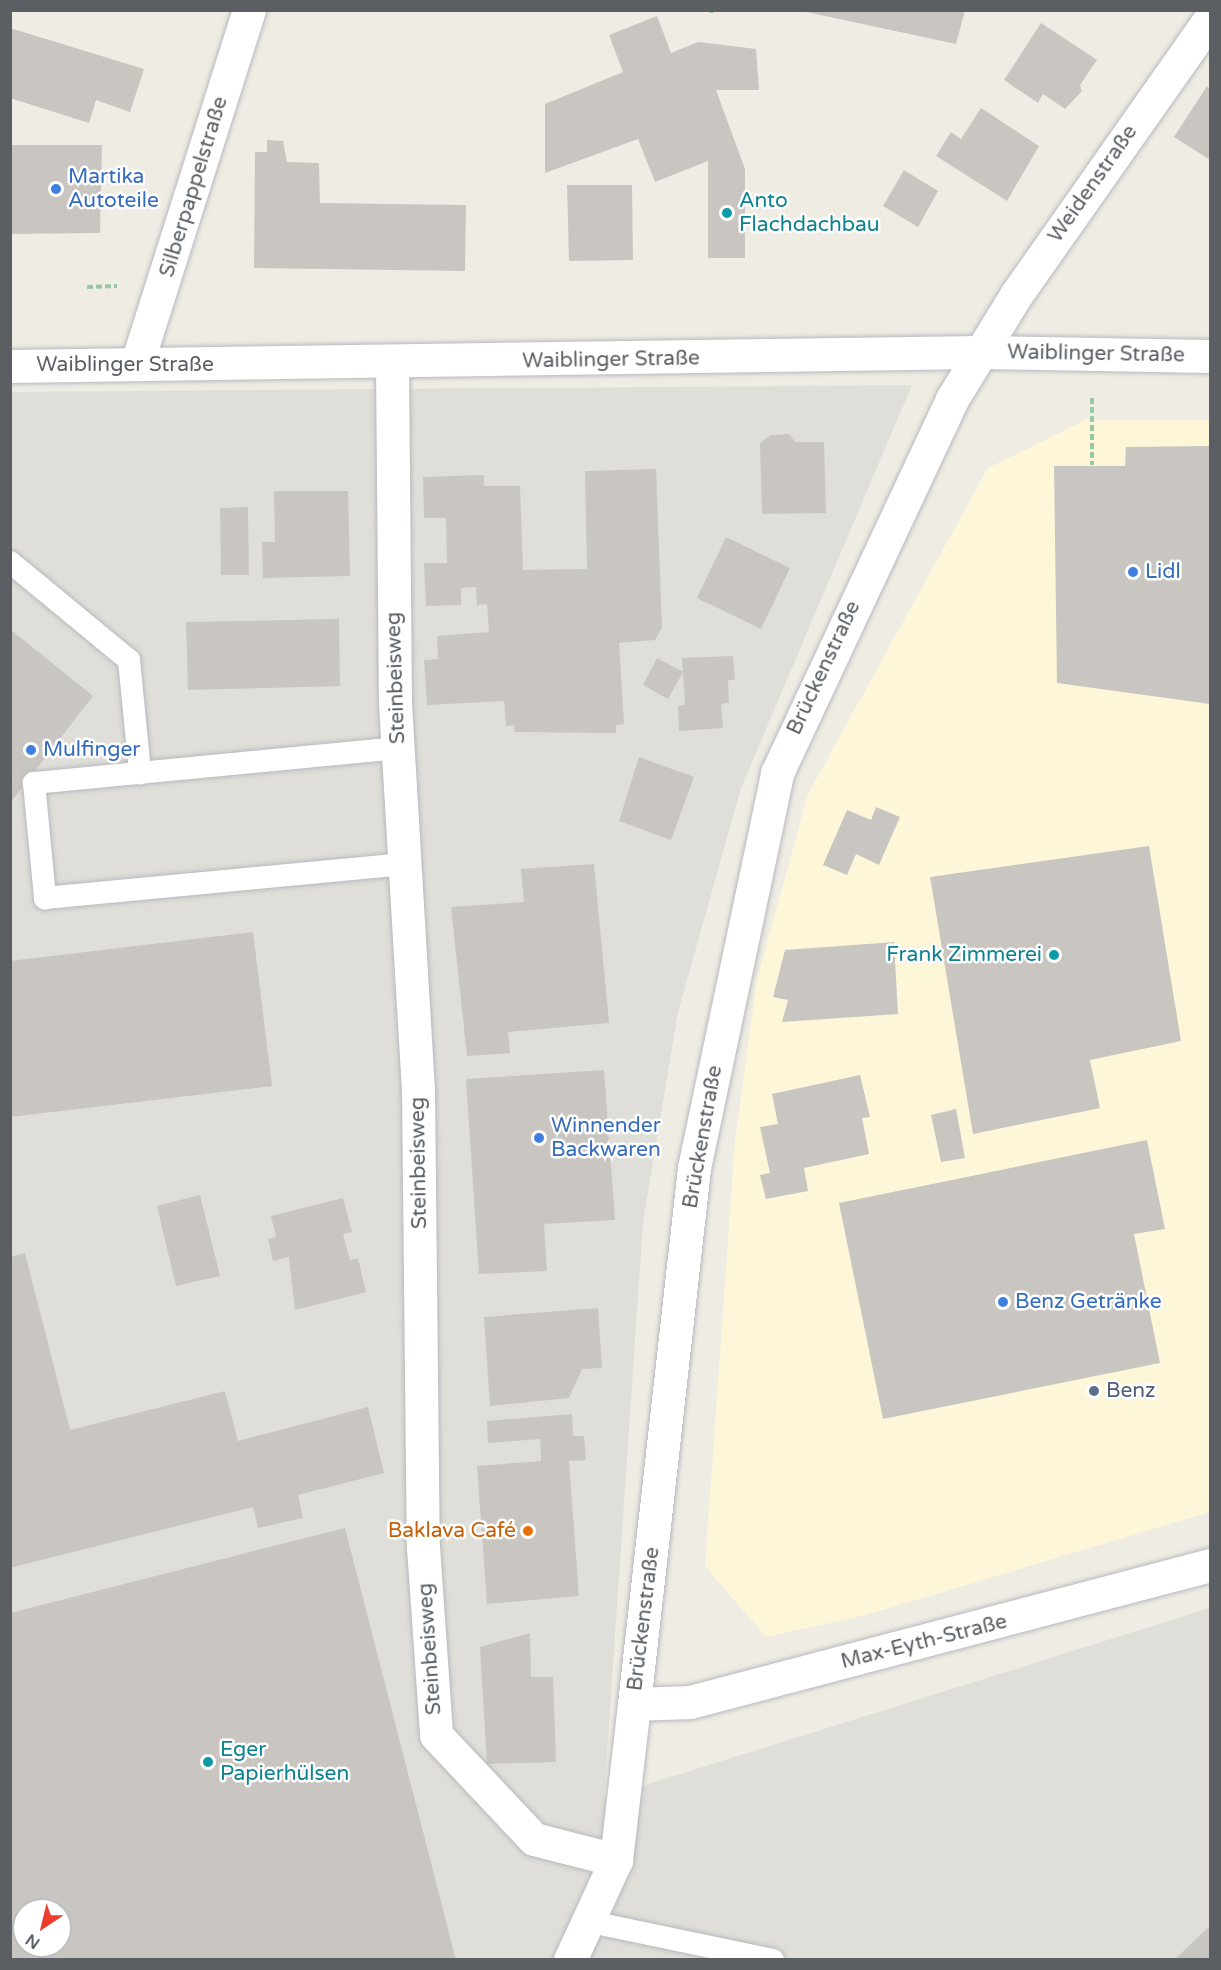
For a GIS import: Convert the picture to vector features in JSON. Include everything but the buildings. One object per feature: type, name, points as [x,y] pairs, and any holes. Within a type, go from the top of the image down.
[{"type":"street","name":"Silberpappelstraße","points":[[137,363],[249,10]]},
{"type":"street","name":"Weidenstraße","points":[[980,352],[1210,19]]},
{"type":"street","name":"Waiblinger Straße","points":[[10,366],[137,363],[392,363],[980,352],[1210,356]]},
{"type":"street","name":"Brückenstraße","points":[[570,1959],[591,1922],[616,1860],[694,1168],[777,773],[929,440],[980,352]]},
{"type":"street","name":"Steinbeisweg","points":[[392,363],[398,748],[418,1088],[423,1547],[436,1735],[534,1839],[616,1860]]},
{"type":"street","name":"Max-Eyth-Straße","points":[[634,1704],[690,1702],[1210,1565]]},
{"type":"lane","points":[[10,562],[129,660],[140,773]]},
{"type":"lane","points":[[398,748],[34,783],[45,898],[404,864]]},
{"type":"lane","points":[[591,1922],[772,1959]]},
{"type":"path","points":[[1091,355],[1092,465]]},
{"type":"shaded area","points":[[912,385],[741,788],[678,1012],[643,1223],[604,1798],[1210,1608],[1210,1959],[11,1959],[10,392]]},
{"type":"shaded area","points":[[1085,420],[1210,420],[1210,1512],[866,1615],[766,1637],[705,1566],[735,1141],[757,979],[808,794],[988,468]]},
{"type":"place","name":"Martika Autoteile","points":[[56,189]]},
{"type":"place","name":"Anto Flachdachbau","points":[[727,213]]},
{"type":"place","name":"Lidl","points":[[1133,572]]},
{"type":"place","name":"Mulfinger","points":[[31,750]]},
{"type":"place","name":"Frank Zimmerei","points":[[1054,955]]},
{"type":"place","name":"Winnender Backwaren","points":[[539,1138]]},
{"type":"place","name":"Benz Getränke","points":[[1003,1302]]},
{"type":"place","name":"Benz","points":[[1094,1391]]},
{"type":"place","name":"Baklava Café","points":[[528,1531]]},
{"type":"place","name":"Eger Papierhülsen","points":[[208,1762]]}]
